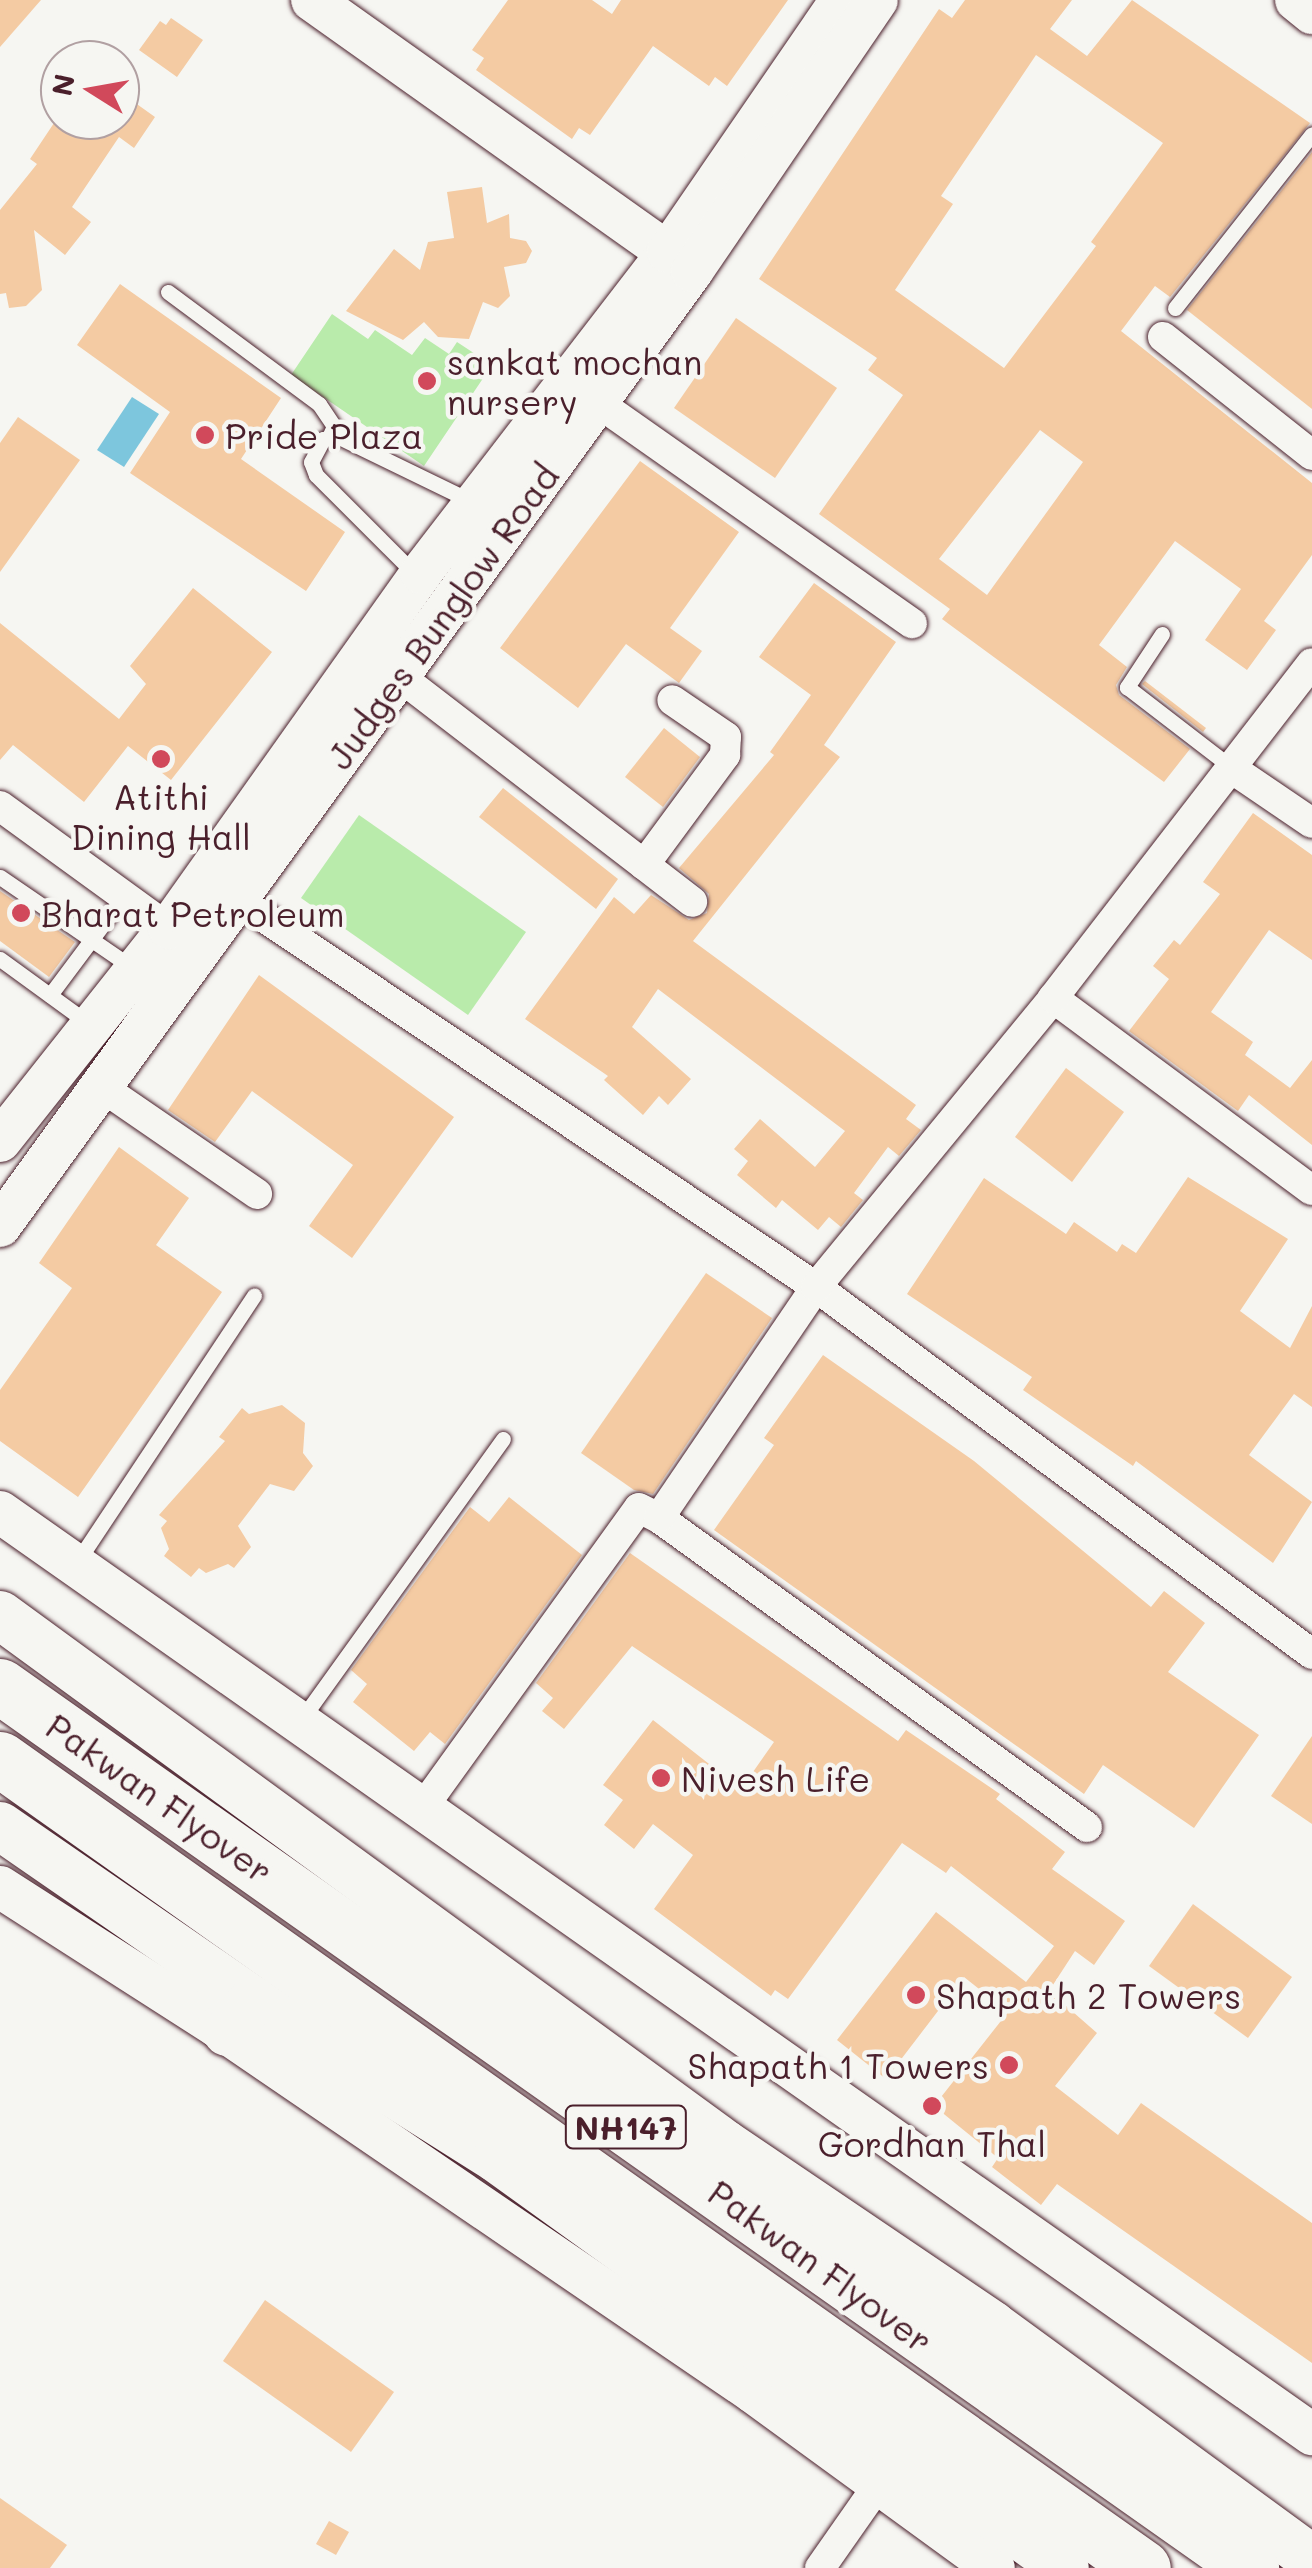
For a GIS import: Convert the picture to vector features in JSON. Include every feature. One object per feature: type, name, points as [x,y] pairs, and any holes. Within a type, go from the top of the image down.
[{"type":"highway","name":"Pakwan Flyover","points":[[0,1686],[1251,2568]]},
{"type":"highway","name":"Pakwan Flyover","points":[[0,1759],[1143,2568]]},
{"type":"main road","points":[[312,0],[680,261]]},
{"type":"main road","name":"Judges Bunglow Road","points":[[220,888],[399,676],[598,402],[841,0]]},
{"type":"main road","name":"Judges Bunglow Road","points":[[0,1226],[103,1088],[185,940],[418,577],[475,503],[680,261],[876,0]]},
{"type":"main road","points":[[1296,0],[1312,13]]},
{"type":"main road","name":"Judges Bunglow Road","points":[[0,1140],[136,970],[185,940]]},
{"type":"main road","points":[[0,1512],[1312,2434]]},
{"type":"main road","points":[[0,1615],[724,2144],[992,2325],[1312,2559]]},
{"type":"main road","points":[[0,1826],[240,2016]]},
{"type":"main road","points":[[0,1887],[496,2158],[891,2467],[994,2568]]},
{"type":"main road","points":[[891,2467],[1065,2568]]},
{"type":"street","points":[[1164,336],[1312,455]]},
{"type":"street","points":[[598,402],[912,623]]},
{"type":"street","points":[[659,1518],[816,1287],[1053,998],[1234,770],[1312,663]]},
{"type":"street","points":[[399,676],[692,902]]},
{"type":"street","points":[[644,865],[724,755],[726,737],[672,700]]},
{"type":"street","points":[[1234,770],[1312,823]]},
{"type":"street","points":[[0,806],[185,940]]},
{"type":"street","points":[[220,888],[816,1287],[1312,1654]]},
{"type":"street","points":[[1053,998],[1312,1190]]},
{"type":"street","points":[[103,1088],[256,1194]]},
{"type":"street","points":[[421,1810],[640,1508],[1087,1827]]},
{"type":"street","points":[[820,2568],[891,2467]]},
{"type":"lane","points":[[1175,308],[1312,134]]},
{"type":"lane","points":[[168,292],[319,404],[334,426],[313,455],[316,475],[418,577]]},
{"type":"lane","points":[[330,435],[475,503]]},
{"type":"lane","points":[[1162,634],[1127,687],[1234,770]]},
{"type":"lane","points":[[0,877],[136,970]]},
{"type":"lane","points":[[50,995],[124,896]]},
{"type":"lane","points":[[0,959],[92,1025]]},
{"type":"lane","points":[[75,1566],[254,1296]]},
{"type":"lane","points":[[299,1724],[503,1439]]},
{"type":"green space","points":[[332,314],[368,339],[375,330],[412,355],[425,338],[449,354],[457,342],[492,365],[424,466],[291,375]]},
{"type":"green space","points":[[359,815],[526,932],[468,1015],[301,898]]},
{"type":"water","points":[[132,397],[159,414],[124,467],[97,450]]},
{"type":"building","points":[[0,0],[41,0],[0,47]]},
{"type":"building","points":[[508,0],[592,0],[612,14],[621,0],[788,0],[727,86],[715,77],[709,86],[653,46],[590,135],[579,128],[572,139],[476,70],[484,58],[472,50]]},
{"type":"building","points":[[965,0],[1072,0],[1050,29],[1087,56],[1132,0],[1310,123],[1170,297],[1155,286],[1121,331],[1312,483],[1312,555],[1264,621],[1276,630],[1247,670],[1205,640],[1241,589],[1175,541],[1099,645],[1127,667],[1116,685],[1119,695],[1190,749],[1164,782],[942,619],[950,609],[819,514],[903,395],[868,370],[877,358],[759,279],[939,9],[952,18]],"holes":[[[1036,55],[1163,143],[1091,242],[1096,246],[1004,368],[895,290],[953,204],[941,196]],[[1040,430],[1083,462],[987,595],[939,559]]]},
{"type":"building","points":[[171,18],[203,40],[177,77],[140,51],[160,21],[166,25]]},
{"type":"building","points":[[140,106],[155,117],[140,139]]},
{"type":"building","points":[[43,140],[117,140],[72,207],[91,222],[65,255],[34,230],[42,290],[26,306],[9,308],[6,293],[0,294],[0,210],[37,164],[30,159]]},
{"type":"building","points":[[123,140],[139,140],[134,148]]},
{"type":"building","points":[[1312,152],[1312,409],[1187,310]]},
{"type":"building","points":[[482,187],[487,223],[509,214],[510,238],[526,241],[532,251],[526,263],[504,267],[510,296],[498,308],[483,302],[469,339],[438,337],[424,322],[403,340],[346,311],[394,249],[420,270],[428,242],[454,238],[447,192]]},
{"type":"building","name":"Pride Plaza","points":[[120,284],[281,398],[241,459],[345,532],[306,591],[130,473],[170,412],[77,345]]},
{"type":"building","points":[[736,318],[837,388],[775,478],[674,408]]},
{"type":"building","points":[[18,417],[80,460],[0,572],[0,443]]},
{"type":"building","points":[[640,461],[739,532],[670,628],[702,651],[679,683],[626,644],[578,708],[500,648]]},
{"type":"building","points":[[814,583],[896,642],[824,745],[840,757],[693,941],[916,1105],[906,1119],[921,1130],[899,1156],[888,1147],[854,1193],[863,1200],[841,1227],[829,1217],[818,1230],[782,1200],[776,1208],[737,1175],[748,1161],[734,1149],[760,1119],[815,1167],[845,1131],[658,989],[632,1027],[691,1079],[668,1105],[659,1096],[643,1115],[604,1080],[608,1076],[525,1019],[614,897],[634,914],[651,895],[689,920],[707,913],[709,894],[679,868],[774,755],[770,752],[811,695],[759,657]]},
{"type":"building","points":[[193,588],[272,652],[171,780],[128,746],[84,802],[13,745],[0,760],[0,623],[119,719],[146,684],[130,666]]},
{"type":"building","points":[[1145,681],[1206,728],[1203,732],[1142,684]]},
{"type":"building","points":[[664,728],[700,757],[663,807],[625,777]]},
{"type":"building","points":[[503,788],[618,879],[596,909],[479,817]]},
{"type":"building","points":[[1253,813],[1312,855],[1312,960],[1269,930],[1211,1012],[1253,1042],[1245,1055],[1290,1088],[1312,1060],[1312,1145],[1249,1095],[1238,1111],[1129,1031],[1169,979],[1153,966],[1174,940],[1180,945],[1220,894],[1203,882]]},
{"type":"building","name":"Bharat Petroleum","points":[[0,891],[75,942],[49,977],[0,941]]},
{"type":"building","points":[[259,975],[454,1117],[352,1258],[309,1226],[353,1165],[252,1091],[215,1142],[168,1110]]},
{"type":"building","points":[[1066,1068],[1124,1112],[1072,1182],[1015,1137]]},
{"type":"building","points":[[119,1147],[189,1198],[156,1245],[222,1292],[78,1497],[0,1441],[0,1390],[72,1288],[39,1263]]},
{"type":"building","points":[[1188,1177],[1288,1239],[1240,1311],[1290,1348],[1312,1306],[1312,1407],[1294,1394],[1249,1455],[1312,1502],[1273,1563],[1136,1461],[1133,1466],[1023,1390],[1032,1377],[907,1294],[984,1178],[1066,1234],[1074,1222],[1117,1252],[1122,1244],[1136,1253]]},
{"type":"building","points":[[706,1273],[772,1318],[653,1494],[634,1490],[581,1453]]},
{"type":"building","points":[[823,1355],[974,1461],[1151,1607],[1164,1591],[1205,1623],[1168,1672],[1259,1735],[1194,1828],[1103,1765],[1084,1794],[714,1530],[774,1445],[764,1438]]},
{"type":"building","points":[[282,1405],[305,1423],[303,1453],[313,1466],[294,1491],[270,1484],[238,1526],[251,1547],[234,1568],[228,1564],[206,1573],[199,1568],[191,1577],[164,1556],[169,1549],[161,1528],[167,1521],[159,1515],[225,1441],[219,1437],[242,1408],[249,1414]]},
{"type":"building","points":[[509,1497],[582,1555],[445,1744],[430,1732],[414,1751],[353,1702],[367,1684],[351,1670],[470,1507],[489,1522]]},
{"type":"building","points":[[630,1553],[898,1741],[906,1730],[1000,1794],[996,1799],[1065,1852],[1052,1869],[1125,1921],[1094,1965],[1075,1951],[1049,1991],[1097,2033],[1055,2086],[1118,2135],[1141,2103],[1312,2223],[1312,2363],[1057,2184],[1041,2205],[992,2167],[998,2158],[934,2106],[1008,2012],[964,1977],[886,2079],[837,2040],[936,1912],[1026,1982],[1054,1946],[951,1866],[946,1873],[902,1843],[788,1999],[775,1990],[771,1996],[654,1909],[693,1855],[653,1824],[634,1849],[604,1825],[623,1800],[603,1785],[653,1720],[741,1789],[774,1742],[632,1646],[564,1729],[542,1711],[553,1698],[536,1683]]},
{"type":"building","points":[[1312,1736],[1312,1824],[1271,1796]]},
{"type":"building","points":[[1193,1904],[1292,1977],[1248,2038],[1149,1966]]},
{"type":"building","points":[[265,2300],[394,2392],[351,2452],[223,2361]]},
{"type":"building","points":[[0,2498],[67,2545],[50,2568],[0,2568]]},
{"type":"building","points":[[329,2521],[349,2532],[336,2555],[316,2544]]},
{"type":"place","name":"sankat mochan nursery","points":[[427,381]]},
{"type":"place","name":"Pride Plaza","points":[[205,435]]},
{"type":"place","name":"Atithi Dining Hall","points":[[161,759]]},
{"type":"place","name":"Bharat Petroleum","points":[[21,913]]},
{"type":"place","name":"Nivesh Life","points":[[661,1778]]},
{"type":"place","name":"Shapath 2 Towers","points":[[916,1995]]},
{"type":"place","name":"Shapath 1 Towers","points":[[1009,2065]]},
{"type":"place","name":"Gordhan Thal","points":[[932,2106]]}]
